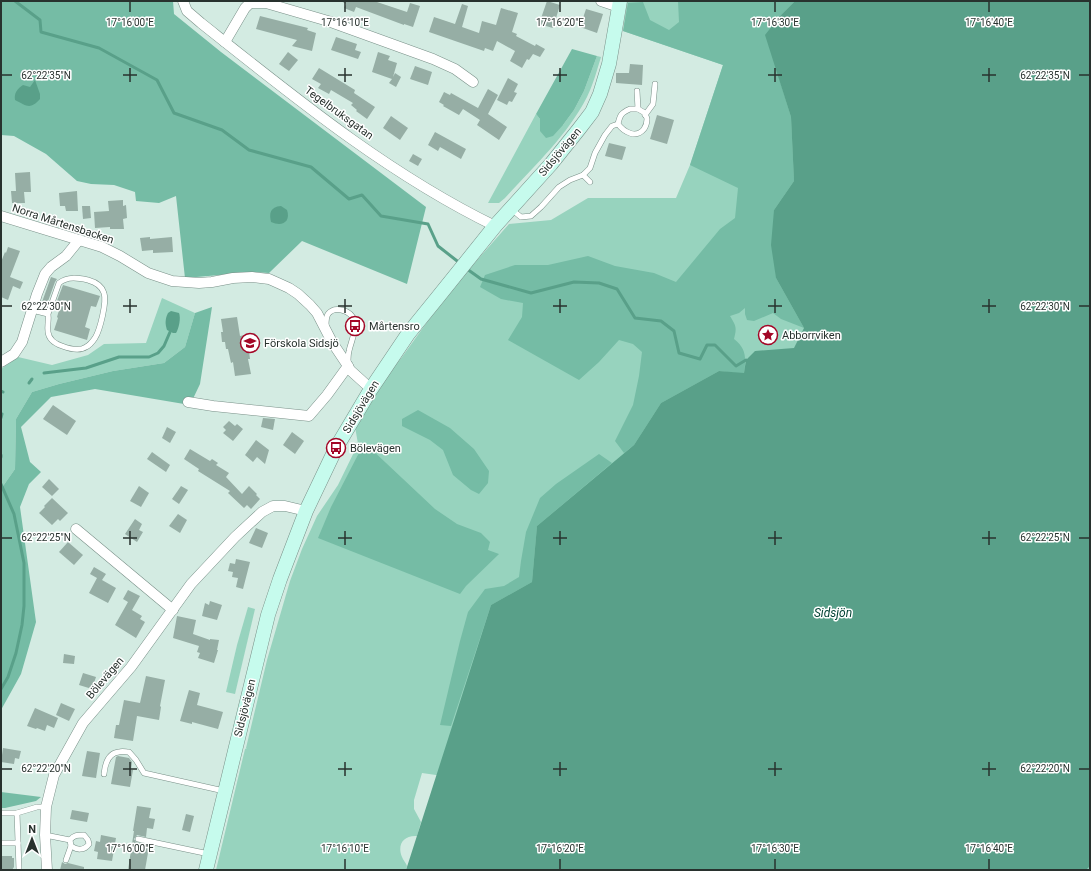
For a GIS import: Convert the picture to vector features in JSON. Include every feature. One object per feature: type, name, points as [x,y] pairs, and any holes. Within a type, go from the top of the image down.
[{"type":"main road","name":"Sidsjövägen","points":[[206,870],[268,615],[306,511],[336,448],[371,389],[408,334],[495,226],[551,164],[592,112],[600,94],[609,64],[619,4]]},
{"type":"street","name":"Tegelbruksgatan","points":[[183,1],[187,11],[201,23],[320,116],[393,168],[437,195],[495,226]]},
{"type":"street","points":[[601,1],[619,4]]},
{"type":"street","points":[[225,42],[245,8],[250,3],[266,3],[328,21],[433,58],[455,69],[473,82]]},
{"type":"street","name":"Norra Mårtensbacken","points":[[1,216],[113,252],[148,273],[172,281],[199,284],[240,277],[252,277],[262,278],[289,288],[298,294],[317,313],[350,370],[371,389]]},
{"type":"street","points":[[1,362],[8,359],[16,352],[22,342],[45,274],[51,267],[66,256],[79,240]]},
{"type":"street","points":[[188,402],[310,416],[348,366]]},
{"type":"street","name":"Bölevägen","points":[[47,870],[45,835],[46,807],[54,775],[83,723],[131,667],[191,584],[235,537],[262,512],[273,506],[278,505],[292,507],[306,511]]},
{"type":"street","points":[[76,529],[172,610]]},
{"type":"lane","points":[[645,115],[654,104],[655,84]]},
{"type":"lane","points":[[637,91],[638,109]]},
{"type":"lane","points":[[630,109],[638,109],[645,113],[645,115],[647,119],[646,126],[642,131],[636,134],[622,130],[618,124],[620,116],[630,109]]},
{"type":"lane","points":[[510,209],[521,217],[531,216],[559,187],[570,180],[583,175],[590,168],[595,153],[605,135],[612,126],[618,124]]},
{"type":"lane","points":[[583,175],[590,182]]},
{"type":"lane","points":[[76,278],[92,281],[98,284],[104,293],[105,305],[95,339],[86,347],[78,349],[60,346],[51,340],[48,333],[48,314],[59,283],[63,280],[76,278]]},
{"type":"lane","points":[[325,329],[326,318],[332,311],[338,309],[350,314],[353,319],[354,330],[348,353],[348,366]]},
{"type":"lane","points":[[32,310],[48,314]]},
{"type":"lane","points":[[104,774],[105,765],[109,756],[118,752],[129,752],[144,773],[225,791]]},
{"type":"lane","points":[[1,813],[17,813],[37,807],[46,807]]},
{"type":"lane","points":[[17,813],[19,870]]},
{"type":"lane","points":[[45,835],[70,843],[66,860]]},
{"type":"lane","points":[[138,839],[210,854]]},
{"type":"lane","points":[[1,843],[18,843]]},
{"type":"shaded area","points":[[1,1],[173,1],[174,14],[221,52],[426,207],[407,284],[302,241],[269,273],[254,272],[185,278],[176,196],[159,203],[136,201],[135,192],[114,185],[91,184],[77,181],[46,154],[14,136],[1,135]]},
{"type":"shaded area","name":"Sidsjön","points":[[627,1],[1090,1],[1090,870],[411,870],[443,776],[422,773],[414,800],[414,809],[421,822],[417,836],[408,837],[405,839],[402,842],[400,849],[402,858],[407,866],[406,870],[216,870],[245,749],[247,748],[267,660],[290,581],[317,516],[338,485],[358,444],[353,415],[402,357],[448,293],[509,224],[551,220],[588,198],[676,198],[690,165],[723,65],[623,31]]},
{"type":"shaded area","points":[[678,1],[795,1],[780,16],[779,78],[791,117],[794,181],[774,210],[776,278],[804,328],[781,319],[773,313],[754,321],[747,320],[745,308],[739,313],[730,316],[735,327],[734,339],[741,347],[745,355],[744,374],[719,371],[661,403],[634,445],[624,453],[615,441],[633,405],[642,352],[633,344],[619,340],[599,362],[579,380],[508,340],[522,317],[523,303],[501,299],[480,287],[485,275],[515,265],[548,265],[588,256],[615,266],[654,273],[676,282],[720,229],[735,218],[738,188],[690,165],[723,65],[623,31],[628,3],[643,2],[650,20],[669,30],[679,22]]},
{"type":"shaded area","points":[[572,49],[597,56],[584,91],[574,110],[553,136],[546,138],[540,131],[540,119],[536,114]]},
{"type":"shaded area","points":[[597,56],[601,57],[591,88],[570,125],[505,198],[499,203],[488,203],[536,114],[540,119],[563,125],[574,110],[584,91]]},
{"type":"shaded area","points":[[162,298],[195,313],[185,347],[164,363],[113,371],[32,392],[16,419],[15,469],[1,489],[1,369],[18,357],[52,365],[88,355],[104,344],[146,343]]},
{"type":"shaded area","points":[[212,307],[200,384],[190,405],[95,389],[51,397],[21,427],[30,462],[41,472],[29,484],[20,507],[36,622],[21,674],[1,710],[1,489],[15,469],[16,419],[32,392],[113,371],[164,363],[185,347],[195,313]]},
{"type":"shaded area","points":[[418,410],[450,428],[474,449],[489,471],[488,483],[479,494],[471,490],[453,475],[443,450],[430,440],[402,426],[402,419]]},
{"type":"shaded area","points":[[362,447],[369,447],[435,509],[457,524],[481,533],[490,542],[488,550],[499,554],[466,586],[460,594],[318,538],[331,507]]},
{"type":"shaded area","points":[[599,454],[612,463],[537,526],[532,582],[491,605],[451,726],[440,725],[468,612],[485,589],[504,586],[519,577],[526,532],[540,498],[556,484]]},
{"type":"shaded area","points":[[248,607],[255,609],[235,694],[226,692]]},
{"type":"shaded area","points":[[1,792],[41,797],[36,801],[1,808]]},
{"type":"water","name":"Sidsjön","points":[[795,1],[1090,1],[1090,866],[1086,870],[406,870],[491,605],[532,582],[537,526],[634,445],[661,403],[719,371],[744,373],[746,360],[755,351],[794,348],[804,328],[776,278],[771,245],[774,210],[794,181],[791,117],[765,35],[780,16]]},
{"type":"water","points":[[35,80],[40,94],[40,99],[34,105],[28,106],[15,100],[16,91],[19,88],[23,85],[30,87]]},
{"type":"water","points":[[281,206],[287,210],[287,220],[282,224],[271,222],[270,216],[272,209]]},
{"type":"water","points":[[171,311],[179,313],[180,315],[176,333],[167,330],[166,328],[166,317]]},
{"type":"building","points":[[341,1],[374,1],[407,12],[410,3],[420,6],[413,27],[356,7],[354,12],[344,8],[346,4]]},
{"type":"building","points":[[547,1],[560,5],[553,28],[539,24]]},
{"type":"building","points":[[462,4],[468,6],[462,27],[479,33],[482,21],[496,25],[501,8],[518,13],[512,32],[517,34],[516,36],[535,46],[536,44],[545,49],[540,57],[533,54],[529,60],[527,59],[522,68],[510,61],[515,51],[497,41],[493,51],[485,48],[484,51],[429,32],[434,17],[455,24]]},
{"type":"building","points":[[586,9],[603,14],[597,33],[580,27]]},
{"type":"building","points":[[260,16],[308,28],[307,30],[316,33],[312,51],[292,46],[297,40],[256,29]]},
{"type":"building","points":[[336,37],[357,44],[355,50],[361,52],[358,59],[331,50]]},
{"type":"building","points":[[288,52],[298,60],[289,71],[279,64]]},
{"type":"building","points":[[378,52],[390,56],[388,60],[397,63],[393,77],[395,73],[401,77],[396,87],[389,83],[392,79],[372,72]]},
{"type":"building","points":[[630,64],[643,65],[642,85],[616,83],[616,73],[629,73]]},
{"type":"building","points":[[415,66],[432,72],[428,85],[410,79]]},
{"type":"building","points":[[319,68],[355,90],[354,93],[375,107],[367,119],[356,111],[357,110],[351,105],[353,103],[331,90],[329,94],[318,88],[321,84],[312,79]]},
{"type":"building","points":[[508,78],[518,84],[514,92],[517,93],[512,102],[509,101],[507,105],[497,100]]},
{"type":"building","points":[[488,89],[498,95],[488,114],[507,127],[499,140],[477,125],[480,120],[463,109],[459,115],[439,102],[444,92],[450,95],[451,93],[478,108]]},
{"type":"building","points":[[657,115],[674,120],[667,144],[650,139]]},
{"type":"building","points":[[391,116],[408,128],[400,140],[383,128]]},
{"type":"building","points":[[435,132],[466,149],[461,159],[440,147],[438,151],[428,145]]},
{"type":"building","points":[[609,143],[626,147],[622,160],[605,156]]},
{"type":"building","points":[[413,154],[422,159],[418,166],[409,161]]},
{"type":"building","points":[[30,172],[31,192],[24,192],[25,203],[12,203],[11,191],[16,191],[15,173]]},
{"type":"building","points":[[77,191],[78,211],[66,211],[65,206],[60,206],[59,193]]},
{"type":"building","points":[[123,200],[123,206],[126,205],[127,218],[123,219],[124,229],[110,229],[110,227],[95,228],[94,212],[109,211],[108,201]]},
{"type":"building","points":[[82,206],[90,206],[91,218],[83,219]]},
{"type":"building","points":[[150,237],[150,239],[172,237],[173,252],[153,253],[153,250],[142,251],[140,238]]},
{"type":"building","points":[[8,247],[20,251],[10,277],[23,282],[20,289],[13,286],[8,300],[1,297],[1,262]]},
{"type":"building","points":[[51,277],[57,279],[47,304],[42,302]]},
{"type":"building","points":[[63,285],[100,296],[96,307],[91,306],[85,327],[90,329],[87,340],[54,330],[60,307],[55,306]]},
{"type":"building","points":[[237,317],[240,336],[255,333],[257,342],[248,344],[250,359],[248,359],[251,374],[235,376],[233,362],[231,363],[225,342],[222,342],[221,332],[223,332],[221,319]]},
{"type":"building","points":[[53,405],[76,421],[67,435],[43,419]]},
{"type":"building","points":[[263,418],[275,419],[273,430],[261,427]]},
{"type":"building","points":[[229,421],[235,426],[237,424],[243,429],[233,441],[223,433],[226,430],[223,427]]},
{"type":"building","points":[[167,427],[176,432],[170,443],[162,438]]},
{"type":"building","points":[[292,432],[304,441],[295,454],[283,445]]},
{"type":"building","points":[[256,440],[269,450],[265,464],[257,457],[253,462],[245,455]]},
{"type":"building","points":[[190,449],[210,461],[212,459],[218,463],[216,465],[229,473],[226,477],[242,494],[249,486],[260,499],[251,509],[247,505],[244,508],[228,493],[230,491],[198,471],[199,469],[184,459]]},
{"type":"building","points":[[152,452],[170,465],[166,472],[147,459]]},
{"type":"building","points":[[49,479],[59,489],[52,496],[42,487]]},
{"type":"building","points":[[139,486],[149,493],[141,507],[130,501]]},
{"type":"building","points":[[181,486],[188,490],[179,504],[172,499]]},
{"type":"building","points":[[52,498],[68,513],[60,521],[58,519],[52,525],[39,513]]},
{"type":"building","points":[[178,514],[187,520],[180,533],[169,526]]},
{"type":"building","points":[[135,519],[142,524],[139,530],[143,532],[137,542],[125,534]]},
{"type":"building","points":[[256,528],[268,533],[262,548],[249,543]]},
{"type":"building","points":[[68,542],[83,555],[74,565],[59,552]]},
{"type":"building","points":[[236,559],[250,562],[243,589],[236,587],[238,578],[232,577],[233,572],[228,571],[230,563],[235,564]]},
{"type":"building","points":[[94,567],[106,574],[102,580],[116,588],[108,603],[89,593],[97,578],[90,574]]},
{"type":"building","points":[[128,590],[140,596],[132,610],[142,616],[140,619],[145,622],[136,638],[115,625],[128,602],[123,599]]},
{"type":"building","points":[[210,601],[222,605],[217,620],[202,616],[205,603],[209,605]]},
{"type":"building","points":[[177,616],[196,620],[193,634],[210,640],[219,640],[214,663],[198,658],[200,653],[197,652],[199,646],[173,638]]},
{"type":"building","points":[[64,654],[75,656],[74,664],[63,663]]},
{"type":"building","points":[[83,673],[96,677],[92,689],[79,685]]},
{"type":"building","points":[[146,676],[165,680],[159,720],[137,716],[133,741],[114,738],[116,725],[119,725],[124,700],[140,703]]},
{"type":"building","points":[[189,690],[200,693],[197,705],[223,712],[218,729],[192,722],[192,724],[180,721]]},
{"type":"building","points":[[61,703],[75,709],[69,721],[56,715]]},
{"type":"building","points":[[35,708],[58,718],[54,728],[47,725],[45,731],[27,726]]},
{"type":"building","points":[[3,748],[21,751],[19,759],[15,758],[14,764],[1,762]]},
{"type":"building","points":[[87,751],[100,753],[96,778],[82,776]]},
{"type":"building","points":[[116,757],[129,758],[132,762],[131,770],[133,770],[130,787],[111,784]]},
{"type":"building","points":[[137,806],[151,808],[149,818],[155,819],[153,829],[147,828],[146,837],[137,835],[134,839],[136,842],[149,847],[145,870],[128,870],[134,831]]},
{"type":"building","points":[[72,810],[89,813],[87,822],[70,819]]},
{"type":"building","points":[[186,814],[194,816],[190,832],[182,830]]},
{"type":"building","points":[[101,835],[116,838],[112,861],[97,859],[98,852],[94,851],[96,841],[100,842]]},
{"type":"building","points":[[1,856],[12,856],[12,858],[14,858],[14,867],[12,870],[1,870]]},
{"type":"building","points":[[62,862],[65,864],[68,863],[84,867],[84,870],[60,870]]},
{"type":"waterway","points":[[15,1],[40,20],[41,32],[99,48],[157,80],[174,113],[222,130],[249,150],[311,167],[349,199],[362,195],[381,216],[428,224],[438,246],[461,264]]},
{"type":"waterway","points":[[467,269],[481,279],[531,293],[574,282],[599,283],[617,289],[635,318],[661,321],[674,331],[679,353],[700,359],[707,345],[715,345],[736,366],[746,360]]},
{"type":"waterway","points":[[44,373],[86,368],[119,357],[149,357],[158,353],[164,346],[170,332]]},
{"type":"waterway","points":[[29,383],[32,379]]},
{"type":"waterway","points":[[1,418],[2,414]]},
{"type":"waterway","points":[[1,484],[14,514],[24,563],[24,606],[22,625],[16,653],[8,677],[1,689]]},
{"type":"place","name":"Mårtensro","points":[[355,326]]},
{"type":"place","name":"Abborrviken","points":[[768,335]]},
{"type":"place","name":"Förskola Sidsjö","points":[[250,343]]},
{"type":"place","name":"Bölevägen","points":[[336,448]]}]
